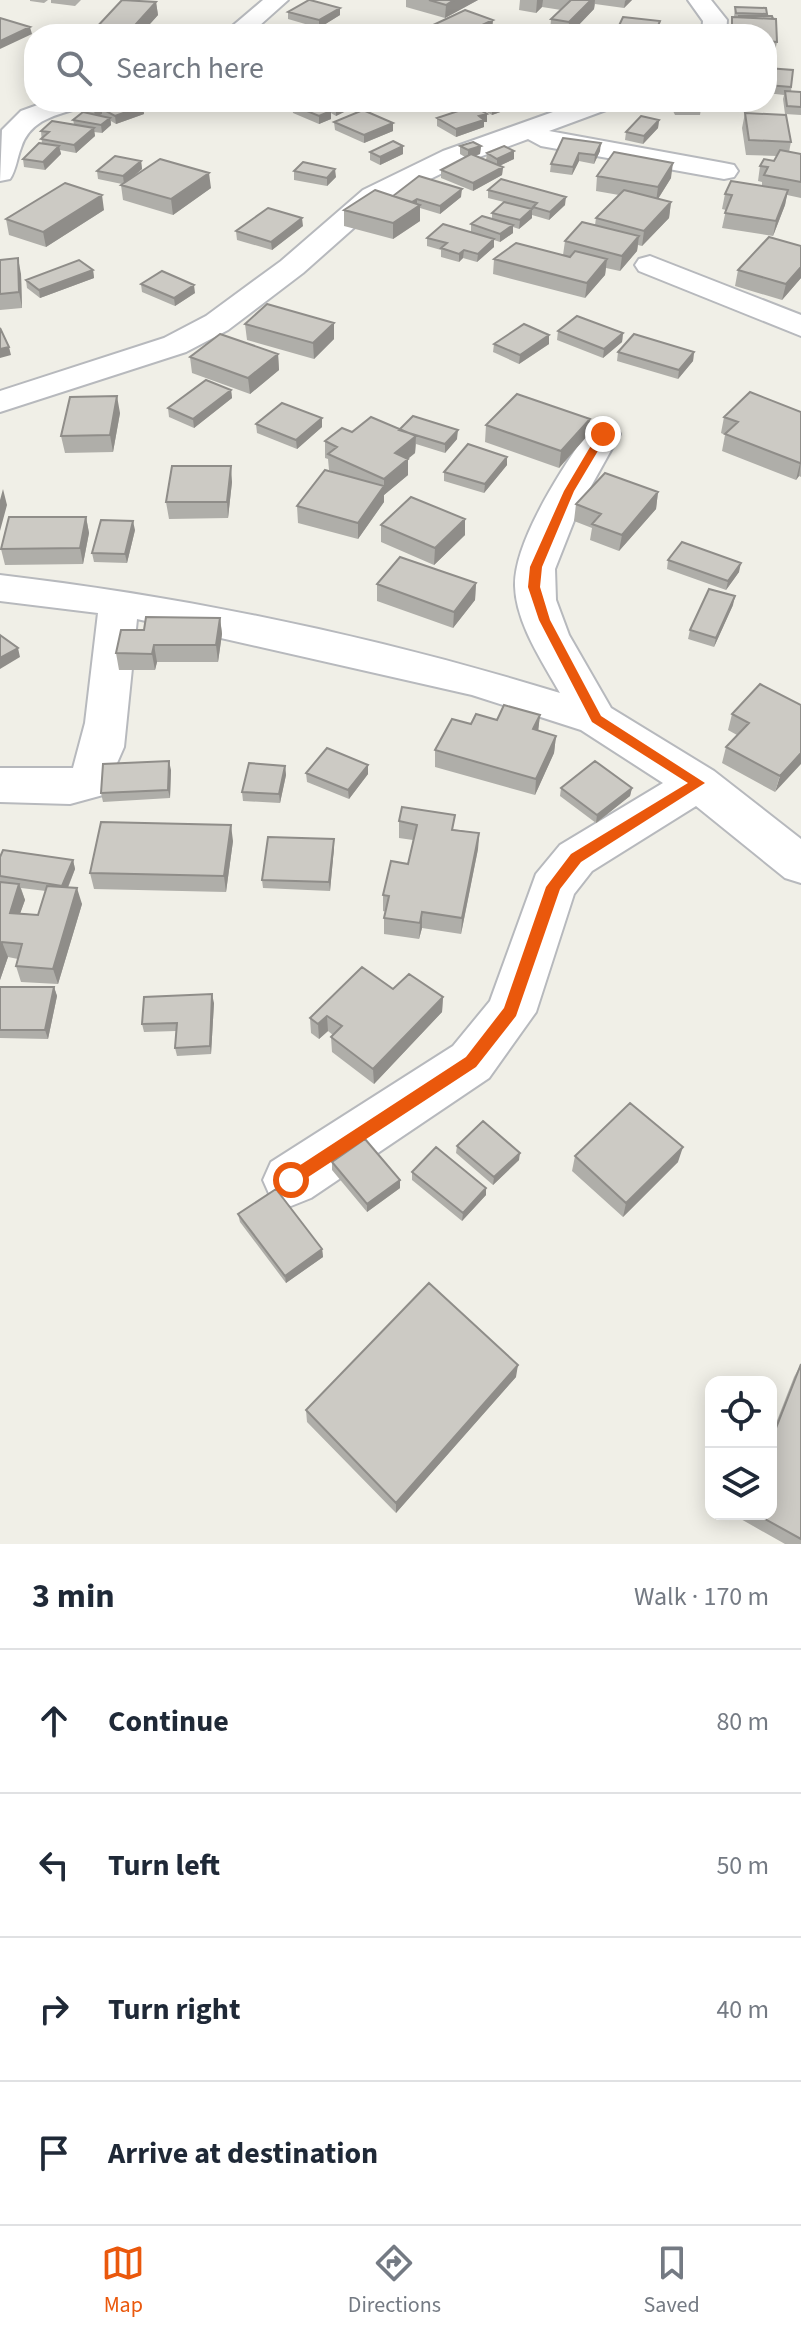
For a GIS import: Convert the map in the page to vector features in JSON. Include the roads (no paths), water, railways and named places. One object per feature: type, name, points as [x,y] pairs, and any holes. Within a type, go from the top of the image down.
[{"type":"street","points":[[247,24],[277,0]]},
{"type":"street","points":[[699,0],[715,20],[715,24]]},
{"type":"street","points":[[0,173],[10,132],[41,112]]},
{"type":"street","points":[[0,402],[189,338],[217,323],[292,267],[373,196],[453,157],[579,112]]},
{"type":"street","points":[[519,135],[724,171]]},
{"type":"street","points":[[650,265],[801,326]]},
{"type":"street","points":[[596,719],[544,620],[534,587],[536,567],[569,491],[603,434]]},
{"type":"street","points":[[0,588],[119,602],[477,682],[596,719],[698,783],[801,865]]},
{"type":"street","points":[[0,785],[70,787],[87,783],[96,772],[109,698],[119,602]]},
{"type":"street","points":[[291,1180],[471,1062],[511,1012],[553,887],[576,858],[698,783]]}]
